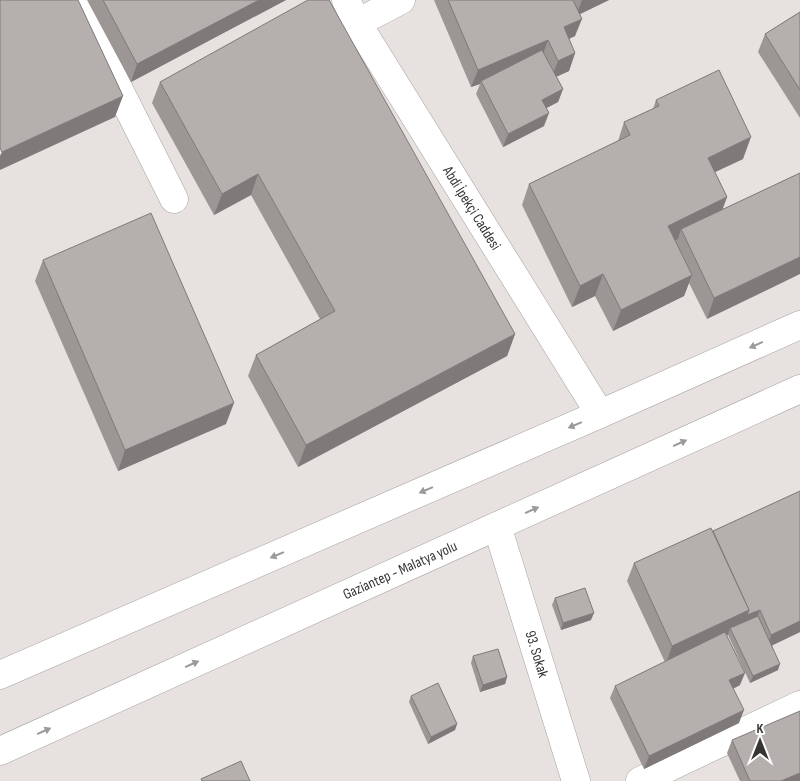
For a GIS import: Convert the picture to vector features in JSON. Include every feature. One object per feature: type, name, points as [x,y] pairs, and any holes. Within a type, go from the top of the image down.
[{"type":"main road","points":[[74,0],[174,199]]},
{"type":"main road","points":[[351,11],[401,0]]},
{"type":"main road","name":"Abdi İpekçi Caddesi","points":[[351,11],[600,414]]},
{"type":"main road","points":[[0,675],[600,414],[800,324]]},
{"type":"main road","name":"Gaziantep - Malatya yolu","points":[[0,751],[800,389]]},
{"type":"main road","name":"93. Sokak","points":[[497,526],[576,781]]},
{"type":"main road","points":[[640,781],[800,705]]},
{"type":"building","points":[[0,0],[78,0],[123,96],[2,152],[0,148]]},
{"type":"building","points":[[103,0],[259,0],[137,64]]},
{"type":"building","points":[[308,0],[329,0],[515,334],[306,445],[256,355],[335,311],[258,174],[222,194],[160,82]]},
{"type":"building","points":[[448,0],[573,0],[582,19],[564,27],[575,53],[558,61],[548,40],[478,70]]},
{"type":"building","points":[[800,12],[800,90],[765,34]]},
{"type":"building","points":[[542,50],[563,89],[542,100],[549,113],[508,134],[481,81]]},
{"type":"building","points":[[719,70],[751,137],[708,158],[727,197],[668,226],[692,275],[621,310],[603,274],[580,286],[529,184],[630,135],[624,122],[659,106],[656,100]]},
{"type":"building","points":[[800,173],[800,257],[714,298],[681,229]]},
{"type":"building","points":[[151,213],[234,403],[125,450],[43,260]]},
{"type":"building","points":[[800,491],[800,621],[771,635],[760,610],[747,615],[749,610],[713,531]]},
{"type":"building","points":[[711,528],[749,610],[672,646],[634,563]]},
{"type":"building","points":[[585,588],[594,613],[563,623],[555,598]]},
{"type":"building","points":[[758,616],[780,664],[753,676],[730,628]]},
{"type":"building","points":[[725,632],[745,673],[729,680],[744,710],[649,756],[615,686]]},
{"type":"building","points":[[498,649],[507,677],[483,685],[473,656]]},
{"type":"building","points":[[438,683],[457,724],[431,737],[411,696]]},
{"type":"building","points":[[800,711],[800,773],[781,781],[750,781],[732,740]]},
{"type":"building","points":[[241,761],[250,781],[202,781],[201,779]]}]
